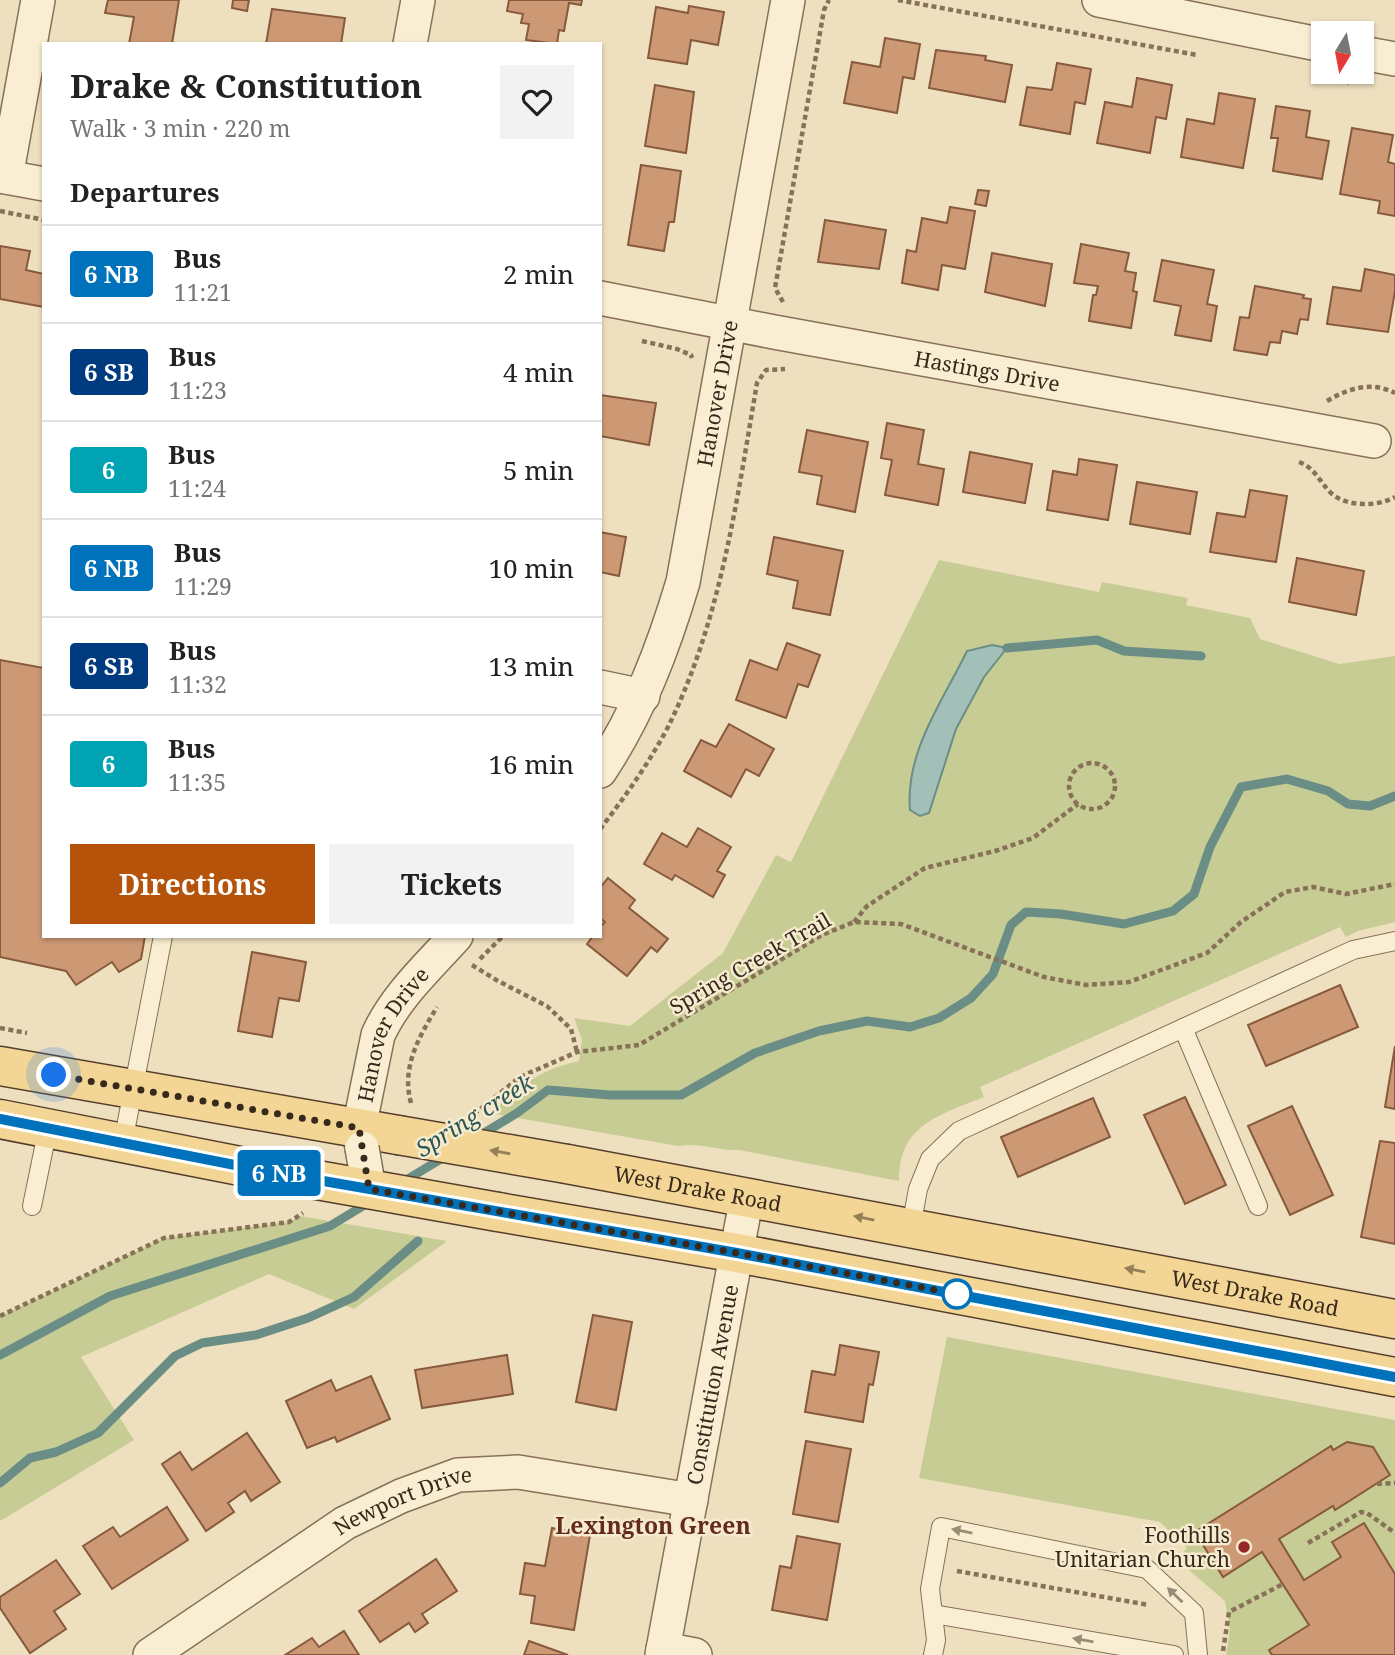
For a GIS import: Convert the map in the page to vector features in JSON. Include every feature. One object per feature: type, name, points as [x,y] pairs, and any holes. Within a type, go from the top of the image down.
[{"type":"main road","name":"West Drake Road","points":[[0,1066],[134,1090],[360,1138],[405,1120],[567,1164],[1395,1320]]},
{"type":"main road","points":[[0,1119],[266,1171],[737,1253],[1395,1377]]},
{"type":"street","points":[[38,0],[3,176],[42,184]]},
{"type":"street","points":[[410,42],[418,0]]},
{"type":"street","name":"Hanover Drive","points":[[602,768],[643,696],[666,640],[683,582],[788,0]]},
{"type":"street","points":[[1099,0],[1311,43]]},
{"type":"street","points":[[1374,64],[1395,59]]},
{"type":"street","name":"Hastings Drive","points":[[602,298],[1374,441]]},
{"type":"street","points":[[602,687],[643,696]]},
{"type":"street","name":"Hanover Drive","points":[[369,1189],[360,1138],[378,1035],[398,1000],[451,942]]},
{"type":"street","name":"Constitution Avenue","points":[[673,1653],[691,1500],[747,1196]]},
{"type":"street","name":"Newport Drive","points":[[150,1655],[345,1523],[401,1496],[458,1475],[518,1472],[691,1500]]},
{"type":"lane","points":[[123,1142],[163,938]]},
{"type":"lane","points":[[911,1227],[918,1189],[930,1159],[959,1132],[1353,950],[1395,941]]},
{"type":"lane","points":[[1183,1028],[1258,1206]]},
{"type":"lane","points":[[32,1206],[48,1128]]},
{"type":"lane","points":[[933,1655],[936,1640],[930,1589],[941,1527],[1147,1569],[1194,1613],[1198,1655]]},
{"type":"lane","points":[[933,1614],[1174,1655]]},
{"type":"path","points":[[791,307],[780,300],[775,288],[824,10],[829,0]]},
{"type":"path","points":[[898,0],[1207,57]]},
{"type":"path","points":[[0,212],[42,220]]},
{"type":"path","points":[[639,341],[677,349],[691,355],[694,363]]},
{"type":"path","points":[[602,826],[626,796],[667,727],[692,670],[712,608],[732,527],[757,383],[765,369],[796,371]]},
{"type":"path","points":[[1322,404],[1349,389],[1363,386],[1386,388],[1395,393]]},
{"type":"path","points":[[1289,460],[1302,463],[1315,471],[1333,495],[1348,501],[1368,505],[1395,497]]},
{"type":"path","points":[[1099,763],[1111,771],[1116,785],[1112,799],[1106,805],[1093,809],[1078,804],[1069,791],[1071,775],[1083,764],[1099,763]]},
{"type":"path","points":[[854,922],[867,906],[925,868],[995,851],[1033,838],[1078,804]]},
{"type":"path","name":"Spring Creek Trail","points":[[482,1110],[520,1077],[577,1052],[639,1045],[822,935],[854,922],[901,924],[1044,977],[1086,985],[1129,982],[1207,953],[1241,922],[1284,892],[1313,887],[1346,894],[1395,884]]},
{"type":"path","points":[[466,973],[501,938]]},
{"type":"path","points":[[451,942],[474,966],[547,1006],[571,1029],[577,1052]]},
{"type":"path","points":[[405,1120],[414,1044],[438,1005]]},
{"type":"path","points":[[0,1316],[164,1238],[289,1222]]},
{"type":"path","points":[[1377,1484],[1395,1483]]},
{"type":"path","points":[[1308,1544],[1361,1512],[1367,1513],[1395,1533]]},
{"type":"path","points":[[953,1570],[1153,1605]]},
{"type":"path","points":[[1223,1655],[1229,1612],[1283,1584]]},
{"type":"green space","points":[[939,560],[1099,592],[1102,582],[1188,598],[1186,605],[1250,618],[1260,639],[1339,664],[1395,656],[1395,922],[1358,931],[1346,937],[1340,927],[980,1087],[984,1097],[938,1116],[914,1134],[906,1146],[899,1181],[739,1150],[678,1146],[490,1113],[541,1074],[579,1061],[582,1040],[574,1018],[630,1026],[723,953],[776,855],[791,862]]},
{"type":"green space","points":[[300,1216],[447,1241],[354,1309],[269,1274],[81,1357],[134,1440],[0,1521],[0,1316],[164,1238],[289,1222]]},
{"type":"green space","points":[[947,1337],[1395,1420],[1395,1574],[1364,1523],[1341,1557],[1304,1580],[1279,1539],[1390,1475],[1373,1447],[1347,1442],[1333,1450],[1262,1552],[1309,1625],[1269,1649],[1272,1655],[1226,1655],[1230,1629],[1225,1601],[1177,1560],[1187,1548],[1160,1522],[919,1478]]},
{"type":"water","points":[[992,645],[1007,648],[984,677],[956,729],[929,813],[920,816],[910,810],[910,788],[913,767],[928,727],[967,651]]},
{"type":"building","points":[[108,0],[179,0],[172,42],[129,42],[134,17],[105,13]]},
{"type":"building","points":[[233,0],[249,0],[247,11],[232,8]]},
{"type":"building","points":[[509,0],[582,0],[581,5],[569,3],[564,31],[559,30],[557,42],[526,40],[529,24],[521,23],[523,14],[507,11]]},
{"type":"building","points":[[689,6],[724,12],[718,45],[691,40],[687,64],[648,58],[656,7],[688,13]]},
{"type":"building","points":[[272,9],[345,18],[341,42],[266,42]]},
{"type":"building","points":[[885,38],[920,44],[914,79],[903,77],[897,113],[844,103],[852,62],[880,67]]},
{"type":"building","points":[[936,50],[986,56],[985,60],[1012,65],[1005,102],[929,88]]},
{"type":"building","points":[[1057,63],[1091,69],[1085,104],[1075,102],[1070,134],[1020,125],[1027,87],[1052,90]]},
{"type":"building","points":[[1137,78],[1172,85],[1166,119],[1156,117],[1150,153],[1097,143],[1105,102],[1132,107]]},
{"type":"building","points":[[655,85],[694,92],[686,153],[645,146]]},
{"type":"building","points":[[1219,93],[1255,99],[1243,168],[1181,157],[1187,119],[1214,124]]},
{"type":"building","points":[[1276,106],[1310,111],[1306,137],[1329,141],[1322,179],[1273,171],[1278,138],[1271,138]]},
{"type":"building","points":[[1352,128],[1393,135],[1388,162],[1395,164],[1395,216],[1378,213],[1380,201],[1340,194]]},
{"type":"building","points":[[641,165],[681,171],[674,222],[669,222],[664,251],[628,245]]},
{"type":"building","points":[[978,190],[989,191],[986,206],[975,204]]},
{"type":"building","points":[[950,207],[975,211],[965,269],[942,265],[938,290],[902,283],[907,250],[916,252],[922,218],[947,223]]},
{"type":"building","points":[[825,220],[886,230],[879,269],[818,262]]},
{"type":"building","points":[[1081,244],[1129,253],[1125,271],[1136,273],[1133,291],[1137,292],[1131,328],[1089,321],[1093,295],[1096,295],[1098,286],[1074,283]]},
{"type":"building","points":[[0,246],[30,251],[26,270],[42,274],[42,307],[0,299]]},
{"type":"building","points":[[992,253],[1052,264],[1045,306],[985,292]]},
{"type":"building","points":[[1162,260],[1214,270],[1207,304],[1217,306],[1211,341],[1175,335],[1181,306],[1154,301]]},
{"type":"building","points":[[1365,269],[1395,275],[1388,332],[1327,324],[1333,287],[1361,291]]},
{"type":"building","points":[[1255,286],[1304,295],[1303,298],[1311,299],[1308,320],[1300,319],[1297,334],[1282,331],[1280,343],[1270,342],[1267,355],[1234,350],[1240,317],[1249,318]]},
{"type":"building","points":[[602,395],[656,403],[649,445],[602,436]]},
{"type":"building","points":[[887,423],[924,430],[918,464],[944,469],[938,505],[885,495],[892,460],[881,458]]},
{"type":"building","points":[[807,430],[868,442],[855,512],[817,504],[822,476],[799,472]]},
{"type":"building","points":[[970,452],[1032,464],[1025,503],[963,492]]},
{"type":"building","points":[[1079,459],[1117,465],[1108,520],[1047,510],[1053,471],[1077,475]]},
{"type":"building","points":[[1137,482],[1197,492],[1190,534],[1130,524]]},
{"type":"building","points":[[1250,490],[1287,496],[1276,562],[1210,552],[1217,513],[1245,517]]},
{"type":"building","points":[[602,532],[626,537],[619,576],[602,572]]},
{"type":"building","points":[[774,537],[843,551],[830,615],[793,608],[798,581],[767,574]]},
{"type":"building","points":[[1297,558],[1364,571],[1356,615],[1289,602]]},
{"type":"building","points":[[787,643],[820,655],[808,687],[798,684],[786,718],[736,700],[750,660],[777,670]]},
{"type":"building","points":[[0,660],[42,668],[42,938],[145,938],[141,959],[119,972],[112,962],[76,985],[66,971],[0,957]]},
{"type":"building","points":[[729,724],[774,749],[759,776],[746,769],[731,797],[684,771],[701,740],[716,747]]},
{"type":"building","points":[[698,828],[731,847],[717,871],[725,875],[713,897],[675,875],[672,880],[644,864],[662,833],[687,847]]},
{"type":"building","points":[[608,878],[635,900],[629,908],[668,939],[657,952],[651,947],[627,976],[587,944],[592,938],[602,938],[602,925],[605,922],[602,920],[602,886]]},
{"type":"building","points":[[252,952],[306,962],[299,1001],[279,998],[272,1037],[238,1031]]},
{"type":"building","points":[[1340,985],[1358,1027],[1266,1066],[1248,1025]]},
{"type":"building","points":[[1395,1046],[1395,1109],[1385,1107]]},
{"type":"building","points":[[1185,1097],[1226,1185],[1185,1204],[1144,1115]]},
{"type":"building","points":[[1093,1098],[1110,1137],[1018,1177],[1001,1137]]},
{"type":"building","points":[[1292,1106],[1333,1195],[1290,1215],[1248,1126]]},
{"type":"building","points":[[1380,1141],[1395,1143],[1395,1244],[1361,1237]]},
{"type":"building","points":[[593,1315],[632,1322],[616,1410],[576,1402]]},
{"type":"building","points":[[840,1345],[879,1352],[873,1385],[869,1384],[863,1422],[805,1412],[812,1371],[835,1375]]},
{"type":"building","points":[[507,1355],[513,1394],[422,1408],[415,1370]]},
{"type":"building","points":[[371,1376],[390,1419],[337,1442],[335,1437],[307,1448],[286,1401],[331,1380],[336,1391]]},
{"type":"building","points":[[247,1433],[280,1482],[251,1501],[245,1491],[228,1503],[234,1512],[206,1531],[162,1464],[180,1452],[192,1470]]},
{"type":"building","points":[[806,1441],[851,1449],[838,1522],[793,1514]]},
{"type":"building","name":"Foothills Unitarian Church","points":[[1347,1442],[1373,1447],[1390,1475],[1335,1510],[1333,1506],[1279,1539],[1304,1580],[1341,1557],[1332,1542],[1364,1523],[1395,1574],[1395,1655],[1272,1655],[1269,1650],[1309,1625],[1262,1552],[1223,1577],[1195,1532],[1331,1446],[1333,1450]]},
{"type":"building","points":[[167,1507],[188,1540],[112,1589],[83,1546],[113,1527],[120,1537]]},
{"type":"building","points":[[552,1528],[590,1535],[574,1630],[531,1623],[535,1596],[520,1594],[525,1563],[545,1566]]},
{"type":"building","points":[[797,1536],[840,1544],[827,1620],[772,1610],[780,1566],[791,1568]]},
{"type":"building","points":[[436,1559],[457,1591],[422,1614],[428,1623],[415,1632],[409,1623],[380,1642],[359,1611]]},
{"type":"building","points":[[56,1560],[80,1594],[54,1611],[66,1629],[30,1653],[0,1608],[0,1597]]},
{"type":"building","points":[[344,1631],[359,1655],[285,1655],[312,1638],[319,1647]]},
{"type":"building","points":[[529,1641],[568,1655],[524,1655]]},
{"type":"waterway","points":[[1007,648],[1097,640],[1124,651],[1201,656]]},
{"type":"waterway","name":"Spring creek","points":[[479,1136],[548,1090],[610,1095],[681,1095],[755,1053],[819,1031],[867,1021],[910,1027],[939,1018],[971,998],[993,974],[1011,925],[1026,912],[1061,914],[1124,924],[1173,911],[1194,894],[1210,847],[1241,787],[1287,779],[1328,791],[1348,804],[1370,806],[1395,796]]},
{"type":"waterway","name":"Spring creek","points":[[401,1183],[446,1156]]},
{"type":"waterway","name":"Spring creek","points":[[0,1355],[110,1296],[330,1226],[371,1201]]},
{"type":"waterway","points":[[0,1483],[30,1458],[56,1452],[98,1433],[175,1356],[202,1343],[256,1335],[308,1318],[354,1297],[418,1241]]},
{"type":"bus line","points":[[0,1119],[266,1171],[737,1253],[1395,1377]]},
{"type":"place","name":"Foothills Unitarian Church","points":[[1244,1547]]},
{"type":"district","name":"Lexington Green","points":[[653,1525]]},
{"type":"route","points":[[54,1075],[359,1128],[369,1189],[957,1294]]}]
